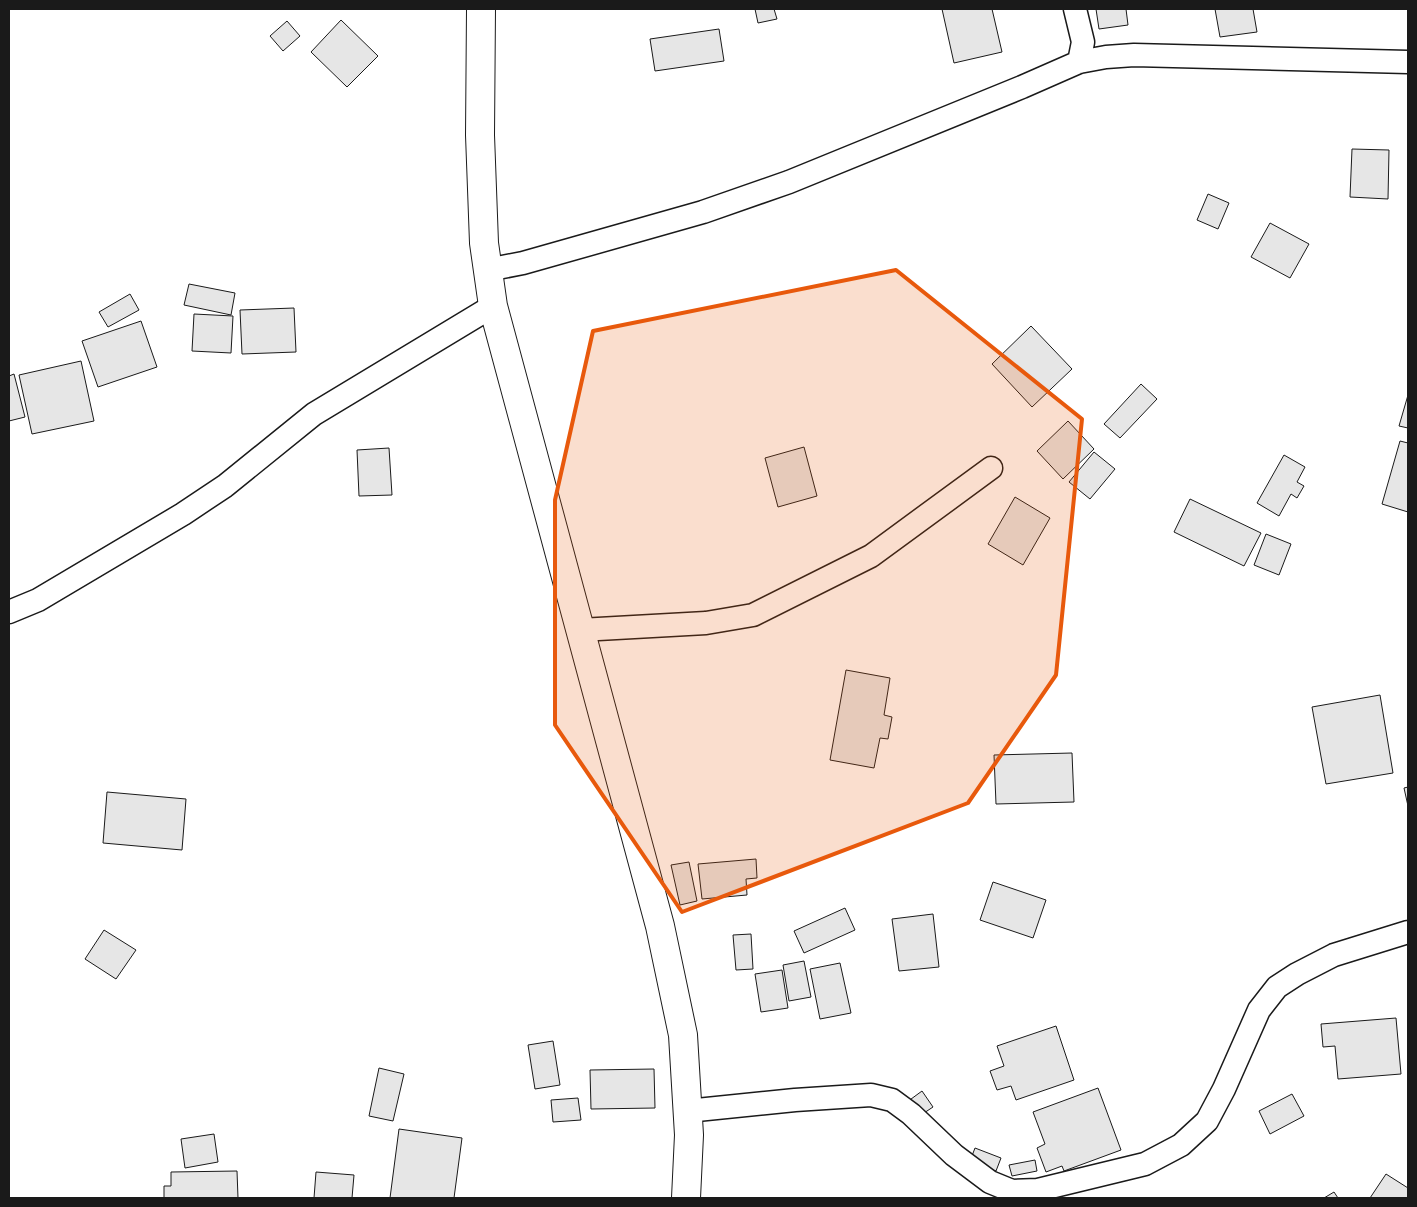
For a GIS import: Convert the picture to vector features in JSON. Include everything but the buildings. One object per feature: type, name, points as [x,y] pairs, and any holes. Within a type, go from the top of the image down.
[{"type":"main road","points":[[481,9],[480,134],[484,243],[492,306],[660,926],[683,1035],[688,1135],[686,1198]]},
{"type":"street","points":[[1076,9],[1083,42],[1079,62]]},
{"type":"street","points":[[487,270],[523,263],[694,215],[780,185],[1079,62],[1134,55],[1408,62]]},
{"type":"street","points":[[9,612],[38,600],[183,514],[225,486],[314,414],[492,306]]},
{"type":"street","points":[[580,630],[706,624],[753,615],[871,556],[991,468]]},
{"type":"street","points":[[687,1111],[804,1099],[871,1095],[892,1100],[911,1114],[954,1155],[990,1182],[1012,1191],[1038,1190],[1145,1164],[1181,1145],[1207,1121],[1224,1090],[1259,1010],[1277,987],[1297,974],[1334,955],[1408,932]]},
{"type":"highlighted area","points":[[896,270],[1082,419],[1056,675],[968,803],[682,912],[555,725],[555,500],[593,331]]}]
